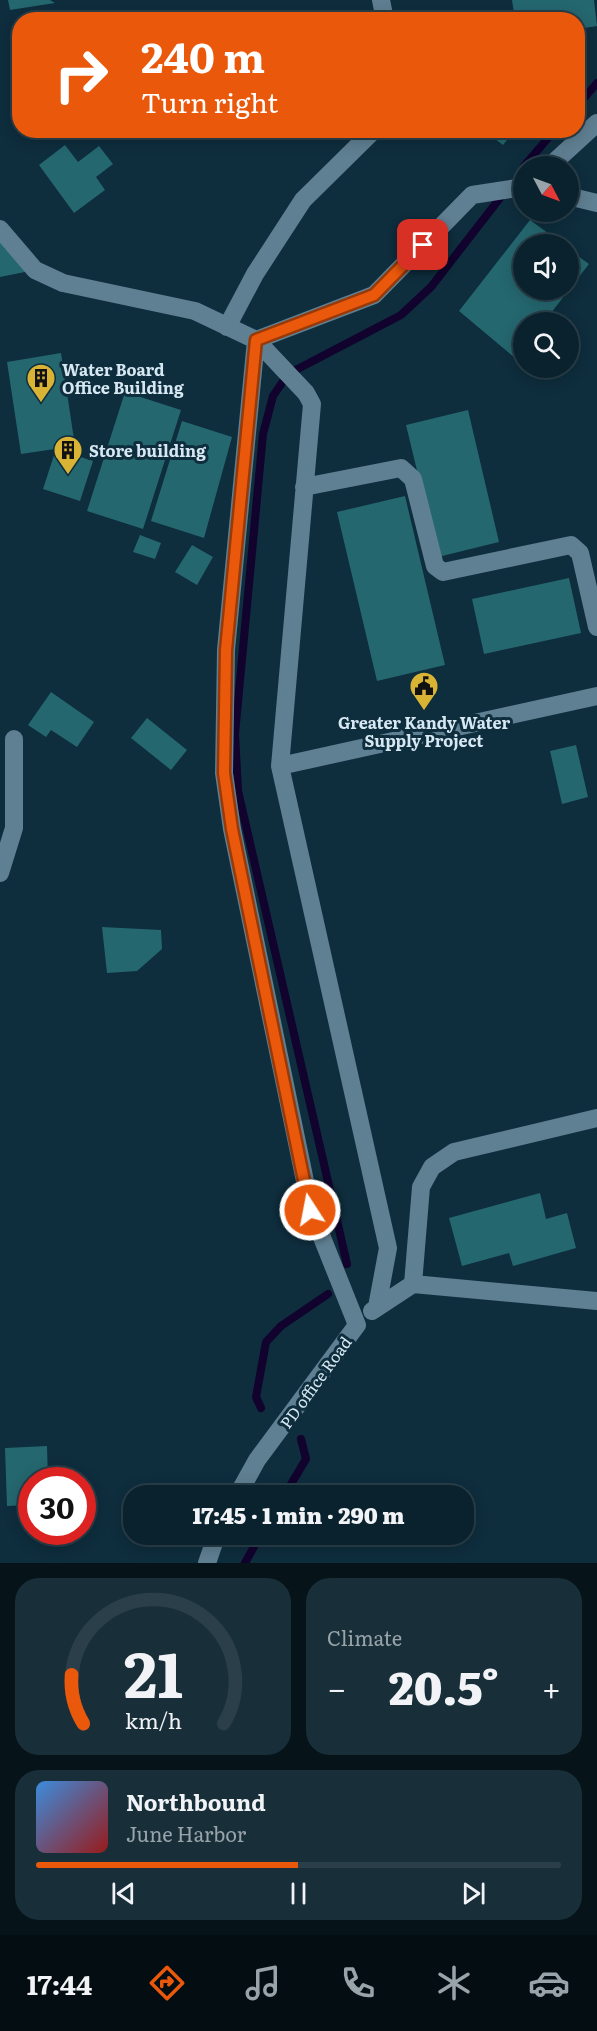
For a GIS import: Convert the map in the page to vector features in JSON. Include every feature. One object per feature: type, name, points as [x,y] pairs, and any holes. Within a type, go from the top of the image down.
[{"type":"street","points":[[585,134],[597,123]]},
{"type":"street","points":[[226,327],[255,274],[303,200],[366,138]]},
{"type":"street","points":[[561,156],[581,138]]},
{"type":"street","points":[[256,340],[374,295],[472,195],[513,189]]},
{"type":"street","points":[[579,199],[597,203]]},
{"type":"street","points":[[0,229],[35,270],[63,283],[195,311],[256,340],[306,393],[312,404],[280,766],[388,1248],[377,1307]]},
{"type":"street","name":"PD office Road","points":[[243,1485],[257,1460],[357,1325],[310,1210],[232,829],[224,773],[226,650],[256,340]]},
{"type":"street","points":[[304,487],[401,468],[413,479],[435,566],[443,572],[570,544],[580,553],[597,627]]},
{"type":"street","points":[[280,766],[597,696]]},
{"type":"street","points":[[0,873],[14,828],[14,740]]},
{"type":"street","points":[[413,1284],[421,1187],[432,1167],[454,1152],[597,1118]]},
{"type":"street","points":[[357,1325],[377,1307],[413,1284],[597,1301]]},
{"type":"street","points":[[207,1563],[213,1545]]},
{"type":"building","points":[[8,0],[50,0],[55,3],[10,10]]},
{"type":"building","points":[[512,0],[594,0],[597,26],[585,28],[585,12],[514,12]]},
{"type":"building","points":[[494,138],[509,138],[503,145]]},
{"type":"building","points":[[65,145],[78,162],[99,146],[113,164],[96,177],[105,190],[74,213],[39,165]]},
{"type":"building","points":[[528,222],[533,222],[549,234],[519,234]]},
{"type":"building","points":[[0,229],[35,270],[0,277]]},
{"type":"building","points":[[513,242],[513,300],[561,300],[552,312],[513,312],[513,356],[459,311]]},
{"type":"building","points":[[579,257],[589,264],[579,277]]},
{"type":"building","name":"Water Board Office Building","points":[[61,353],[75,446],[21,454],[7,362]]},
{"type":"building","points":[[125,392],[181,410],[143,529],[87,511]]},
{"type":"building","points":[[468,410],[499,542],[438,557],[406,425]]},
{"type":"building","points":[[182,421],[232,437],[204,538],[151,521]]},
{"type":"building","name":"Store building","points":[[56,449],[93,461],[80,501],[43,489]]},
{"type":"building","points":[[405,496],[445,665],[377,681],[337,512]]},
{"type":"building","points":[[140,535],[161,543],[155,559],[133,552]]},
{"type":"building","points":[[192,545],[213,557],[197,585],[175,572]]},
{"type":"building","points":[[569,578],[581,633],[484,654],[472,599]]},
{"type":"building","points":[[51,692],[94,722],[77,747],[51,730],[46,737],[28,725]]},
{"type":"building","points":[[147,718],[187,750],[171,770],[131,738]]},
{"type":"building","points":[[576,745],[588,797],[562,804],[550,751]]},
{"type":"building","points":[[102,927],[161,930],[162,949],[137,971],[107,973]]},
{"type":"building","points":[[540,1193],[546,1219],[567,1213],[576,1248],[513,1266],[509,1253],[462,1266],[449,1218]]},
{"type":"building","points":[[47,1446],[48,1467],[18,1467],[18,1506],[7,1506],[5,1448]]},
{"type":"waterway","points":[[585,97],[597,83]]},
{"type":"waterway","points":[[533,156],[548,138]]},
{"type":"waterway","points":[[347,1264],[238,791],[235,734],[263,434],[273,396],[288,374],[401,315],[431,287],[500,198]]},
{"type":"waterway","points":[[261,1408],[256,1397],[266,1342],[281,1326],[328,1294]]},
{"type":"waterway","points":[[291,1485],[306,1459],[301,1439]]},
{"type":"waterway","points":[[245,1563],[255,1545]]},
{"type":"place","name":"Water Board Office Building","points":[[41,404]]},
{"type":"place","name":"Store building","points":[[68,476]]},
{"type":"place","name":"Greater Kandy Water Supply Project","points":[[424,712]]},
{"type":"route","points":[[310,1210],[232,829],[224,773],[226,650],[256,340],[374,295],[423,245]]}]
